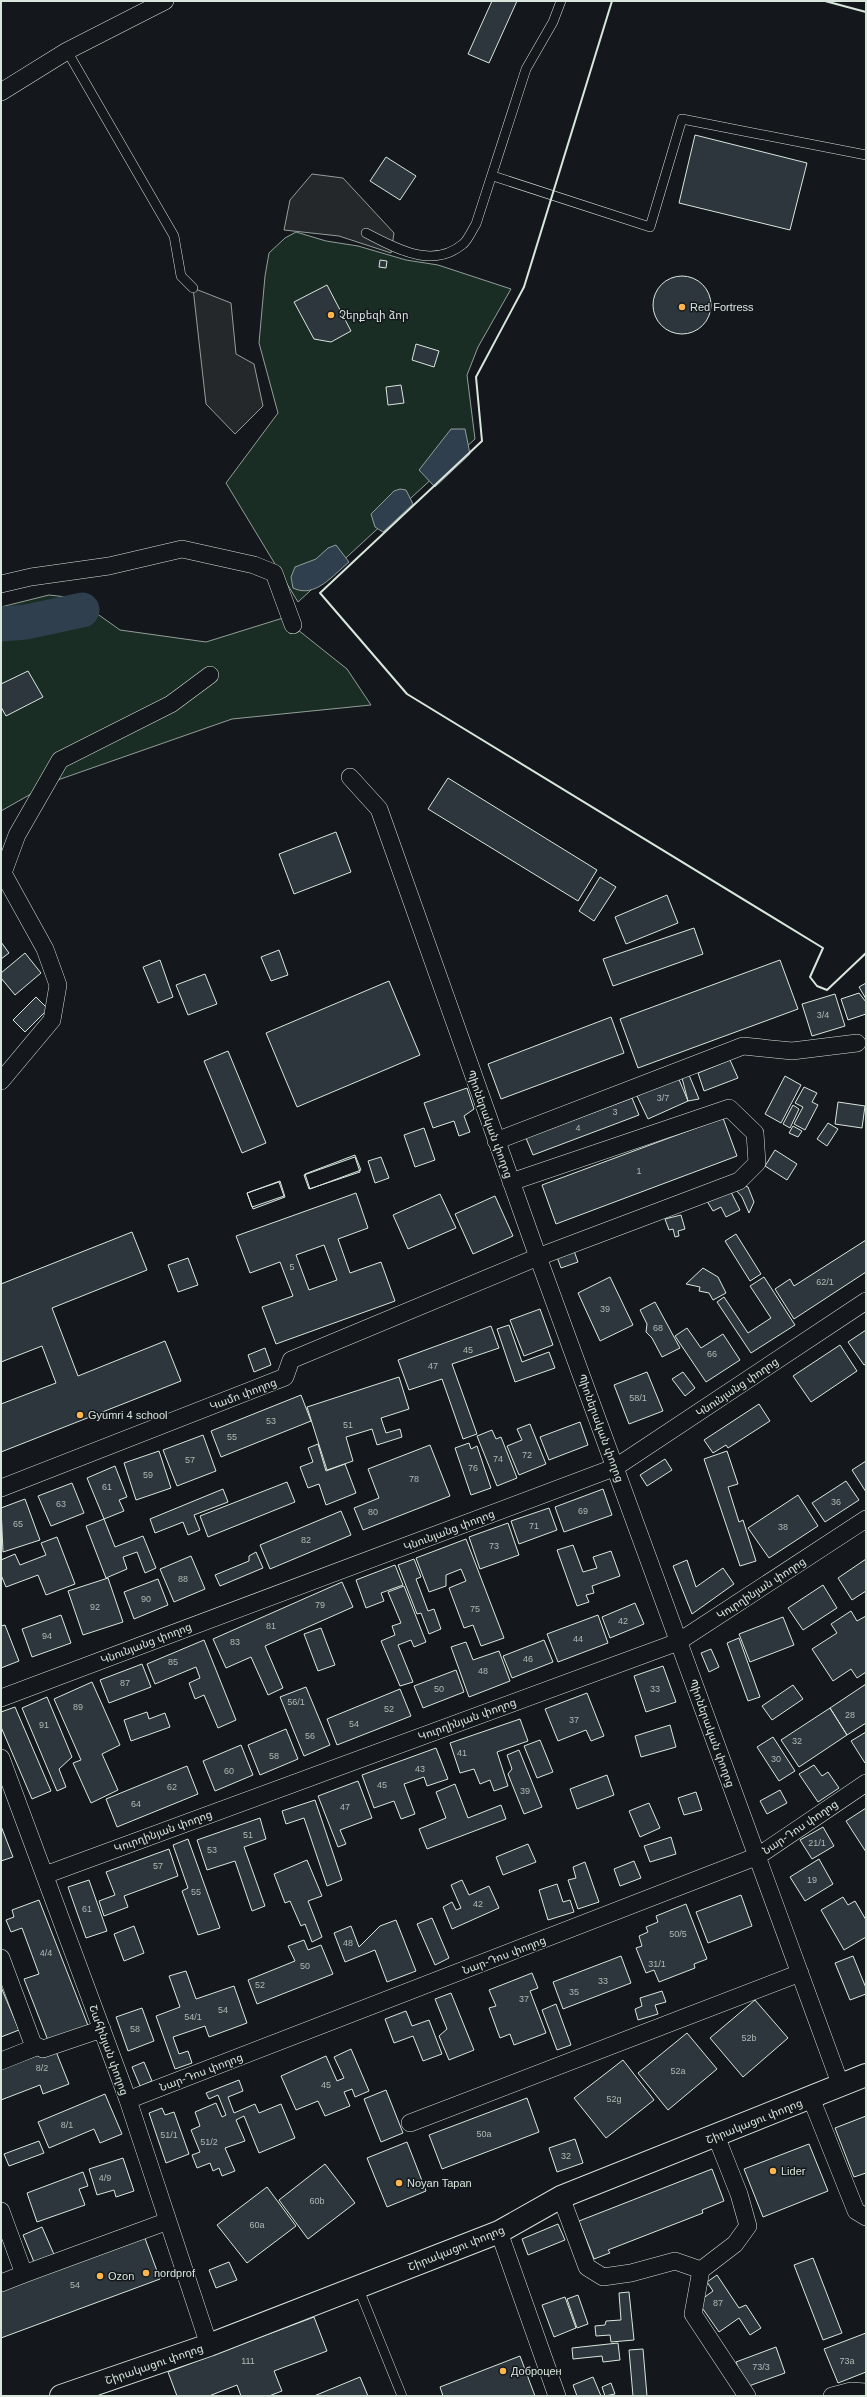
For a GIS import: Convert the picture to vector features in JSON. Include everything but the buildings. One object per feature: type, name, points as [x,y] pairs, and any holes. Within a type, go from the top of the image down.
[{"type":"main road","name":"Շիրակացու փողոց","points":[[61,2396],[209,2345],[499,2232],[561,2197],[866,2075]]},
{"type":"street","points":[[1,92],[67,51],[165,1]]},
{"type":"street","points":[[1,584],[31,577],[109,566],[182,549],[254,565],[274,573],[293,625]]},
{"type":"street","points":[[1,1081],[52,1020],[58,985],[44,949],[3,873],[17,835],[60,760],[171,704],[210,675]]},
{"type":"street","name":"Պիոներական փողոց","points":[[350,777],[378,809],[538,1257],[841,2086]]},
{"type":"street","points":[[496,1141],[743,1046],[792,1051],[857,1043]]},
{"type":"street","name":"Կամո փողոց","points":[[1,1488],[285,1377],[291,1360],[538,1257],[739,1181],[757,1163],[755,1133],[729,1108],[511,1182]]},
{"type":"street","name":"Կնունյանց փողոց","points":[[1,1698],[616,1467],[866,1301]]},
{"type":"street","name":"Կուրղինյան փողոց","points":[[45,1875],[678,1642],[866,1519]]},
{"type":"street","name":"Շահինյան փողոց","points":[[1,1758],[128,2100],[209,2345]]},
{"type":"street","name":"Նար-Դոս փողոց","points":[[128,2100],[758,1856],[866,1783]]},
{"type":"street","points":[[1,1958],[33,2044],[36,2048]]},
{"type":"street","points":[[410,2123],[800,1973]]},
{"type":"street","points":[[1,2061],[36,2048],[43,2048],[102,2029]]},
{"type":"street","points":[[811,2098],[856,2211],[866,2217]]},
{"type":"street","points":[[716,2136],[739,2194],[748,2226],[735,2244],[701,2270],[693,2314],[747,2396]]},
{"type":"street","points":[[561,2197],[587,2267],[603,2277],[631,2273],[675,2261],[701,2270]]},
{"type":"street","points":[[1,2211],[24,2274]]},
{"type":"street","points":[[1,2283],[168,2221]]},
{"type":"street","points":[[499,2232],[557,2396]]},
{"type":"street","points":[[832,2396],[851,2391],[866,2392]]},
{"type":"lane","points":[[366,232],[417,256],[443,256],[463,244],[476,224],[493,176],[526,69],[553,22],[561,1]]},
{"type":"lane","points":[[67,51],[174,236],[181,276],[193,288]]},
{"type":"lane","points":[[493,176],[650,227],[682,119],[866,155]]},
{"type":"lane","points":[[358,2287],[402,2396]]},
{"type":"green space","points":[[296,232],[326,241],[358,246],[406,260],[438,265],[511,289],[478,347],[467,375],[475,439],[298,602],[226,483],[278,413],[259,343],[265,276],[269,253],[285,238]]},
{"type":"green space","points":[[49,595],[75,598],[120,630],[206,642],[283,618],[347,669],[371,705],[232,719],[52,782],[1,811],[1,607]]},
{"type":"shaded area","points":[[312,174],[343,178],[394,233],[391,253],[339,236],[284,230],[290,200]]},
{"type":"shaded area","points":[[193,288],[231,303],[236,354],[254,364],[263,406],[235,434],[206,404]]},
{"type":"water","points":[[451,429],[465,429],[470,454],[435,487],[419,470]]},
{"type":"water","points":[[400,489],[406,490],[413,504],[383,532],[375,527],[371,514],[394,491]]},
{"type":"water","points":[[336,545],[349,562],[330,579],[316,588],[301,591],[293,588],[291,577],[295,567],[316,559],[328,548]]},
{"type":"waterway","points":[[1,624],[26,622],[82,610]]},
{"type":"wall","points":[[612,1],[524,287],[476,377],[482,441],[320,593],[407,694],[823,948],[810,977],[817,986],[827,990],[866,953]]},
{"type":"wall","points":[[825,1],[866,12]]},
{"type":"place","name":"Red Fortress","points":[[682,307]]},
{"type":"place","name":"Չերքեզի ձոր","points":[[331,315]]},
{"type":"place","name":"Gyumri 4 school","points":[[80,1415]]},
{"type":"place","name":"Lider","points":[[773,2171]]},
{"type":"place","name":"Noyan Tapan","points":[[399,2183]]},
{"type":"place","name":"nordprof","points":[[146,2273]]},
{"type":"place","name":"Ozon","points":[[100,2276]]},
{"type":"place","name":"Доброцен","points":[[503,2371]]}]
